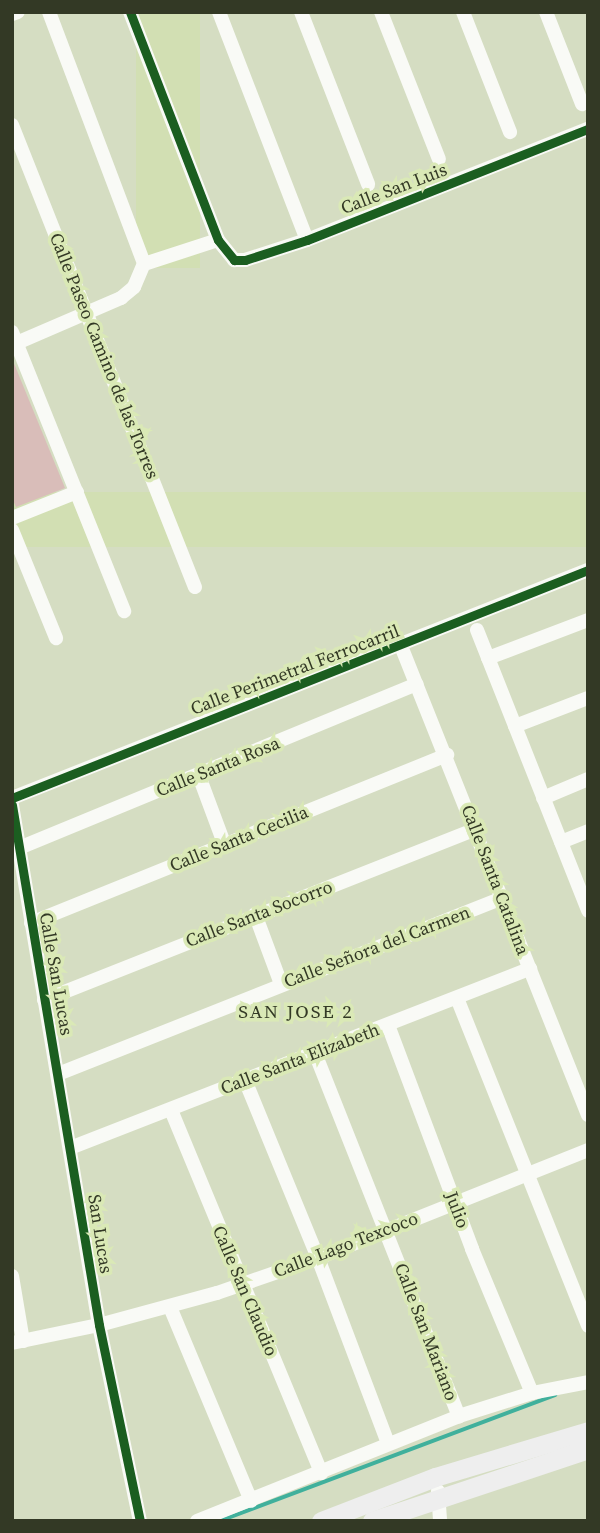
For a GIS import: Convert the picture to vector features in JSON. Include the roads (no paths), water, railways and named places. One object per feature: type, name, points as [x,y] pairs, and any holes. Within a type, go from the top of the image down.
[{"type":"main road","points":[[321,1521],[503,1466],[588,1431]]},
{"type":"main road","points":[[503,1466],[588,1449]]},
{"type":"main road","points":[[372,1521],[437,1487]]},
{"type":"street","points":[[12,14],[18,12]]},
{"type":"street","points":[[49,12],[145,264],[141,278],[128,293],[88,314],[14,340],[124,611]]},
{"type":"street","points":[[130,12],[218,240],[145,264]]},
{"type":"street","points":[[219,12],[307,240]]},
{"type":"street","points":[[301,12],[368,184]]},
{"type":"street","points":[[381,12],[439,159]]},
{"type":"street","points":[[463,12],[510,132]]},
{"type":"street","points":[[546,12],[582,104]]},
{"type":"street","name":"Calle Paseo Camino de las Torres","points":[[12,125],[195,587]]},
{"type":"street","name":"Calle San Luis","points":[[218,240],[228,257],[240,261],[307,240],[588,129]]},
{"type":"street","points":[[12,519],[76,492]]},
{"type":"street","points":[[12,530],[56,638]]},
{"type":"street","name":"Calle Perimetral Ferrocarril","points":[[12,798],[588,570]]},
{"type":"street","points":[[488,658],[588,620]]},
{"type":"street","points":[[477,630],[588,911]]},
{"type":"street","name":"Calle Santa Catalina","points":[[401,646],[447,755],[588,1115]]},
{"type":"street","name":"Calle Santa Rosa","points":[[19,848],[417,684]]},
{"type":"street","points":[[515,726],[588,698]]},
{"type":"street","name":"Calle Santa Cecilia","points":[[31,923],[447,755]]},
{"type":"street","points":[[199,776],[225,846]]},
{"type":"street","points":[[543,797],[588,779]]},
{"type":"street","name":"Calle San Lucas","points":[[12,805],[70,1148]]},
{"type":"street","name":"Calle Santa Socorro","points":[[44,1000],[255,914],[475,829]]},
{"type":"street","points":[[561,842],[588,831]]},
{"type":"street","name":"Calle Señora del Carmen","points":[[58,1074],[502,898]]},
{"type":"street","points":[[255,914],[281,984]]},
{"type":"street","name":"Calle Santa Elizabeth","points":[[70,1148],[530,970]]},
{"type":"street","points":[[457,998],[588,1326]]},
{"type":"street","name":"Julio","points":[[388,1025],[454,1202],[531,1393]]},
{"type":"street","name":"Calle San Mariano","points":[[315,1054],[387,1230],[458,1416]]},
{"type":"street","points":[[573,1074],[588,1068]]},
{"type":"street","points":[[245,1080],[318,1258],[388,1443]]},
{"type":"street","name":"Calle San Claudio","points":[[171,1110],[321,1473]]},
{"type":"street","name":"San Lucas","points":[[70,1148],[99,1325],[140,1521]]},
{"type":"street","name":"Calle Lago Texcoco","points":[[18,1342],[170,1307],[318,1258],[525,1172],[588,1150]]},
{"type":"street","points":[[12,1276],[18,1342]]},
{"type":"street","points":[[170,1307],[251,1501]]},
{"type":"street","points":[[197,1521],[458,1416],[531,1393],[588,1382]]},
{"type":"street","points":[[437,1487],[440,1521]]},
{"type":"waterway","points":[[220,1521],[555,1395]]},
{"type":"district","name":"SAN JOSE 2","points":[[296,1012]]}]
